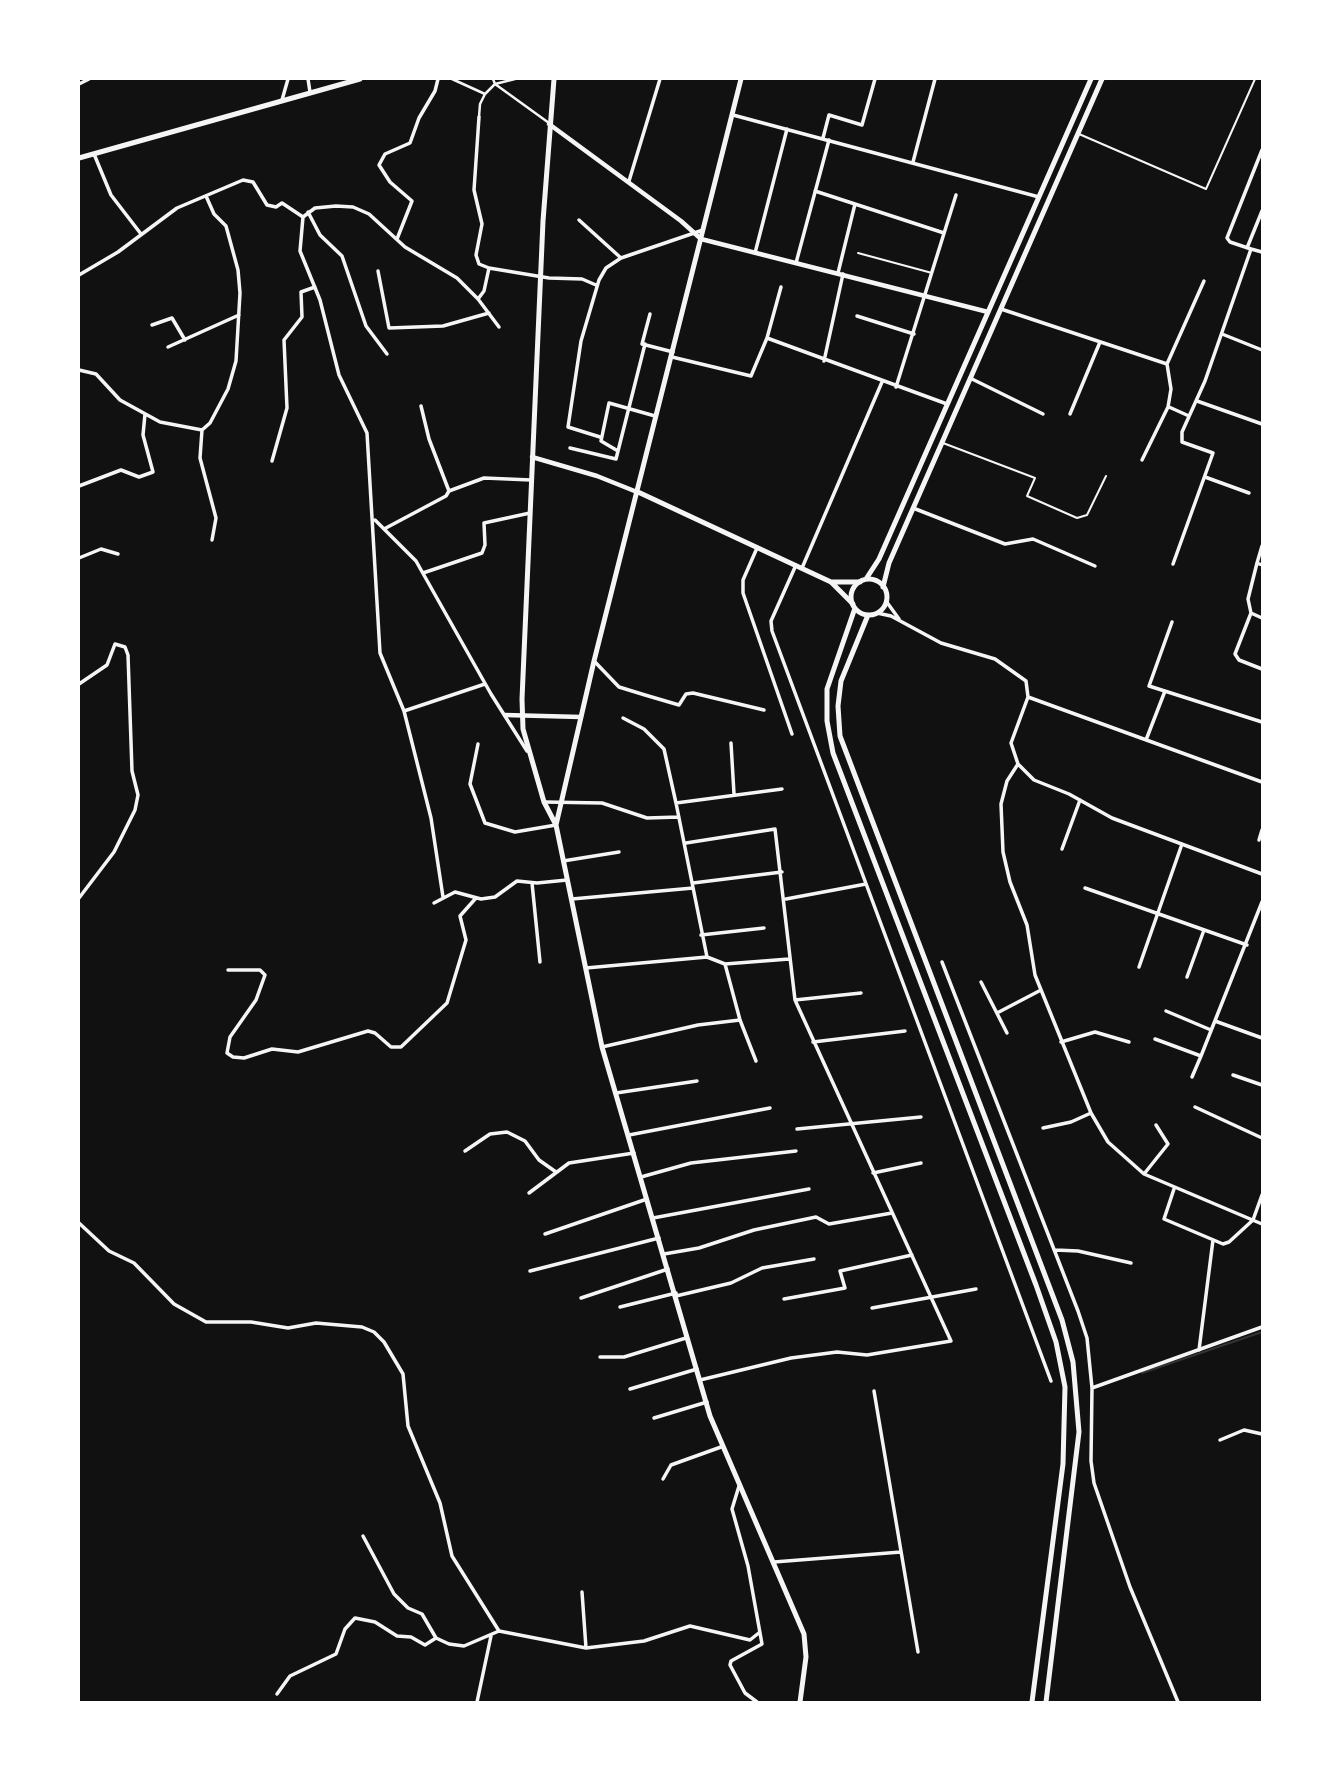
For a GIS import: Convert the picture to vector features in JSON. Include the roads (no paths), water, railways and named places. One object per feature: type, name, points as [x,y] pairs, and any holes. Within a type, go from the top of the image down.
[{"type":"main road","points":[[79,158],[360,79]]},
{"type":"main road","points":[[554,79],[541,276],[522,716],[528,752],[544,802],[556,825],[602,1047],[700,1380],[721,1447],[804,1634],[806,1657],[800,1702]]},
{"type":"main road","points":[[556,825],[594,661],[741,79]]},
{"type":"main road","points":[[1032,1702],[1063,1464],[1067,1410],[1065,1387],[1055,1342],[1036,1285],[833,754],[827,721],[827,689],[854,606],[852,592],[879,559],[1091,79]]},
{"type":"main road","points":[[638,492],[831,582],[854,606],[868,615],[877,613],[886,601],[883,587],[886,572],[1102,79]]},
{"type":"main road","points":[[831,582],[876,581],[883,587]]},
{"type":"main road","points":[[868,615],[841,681],[838,706],[840,736],[1057,1307],[1073,1362],[1079,1409],[1077,1454],[1046,1702]]},
{"type":"street","points":[[79,85],[89,79]]},
{"type":"street","points":[[282,100],[288,79]]},
{"type":"street","points":[[309,79],[310,93]]},
{"type":"street","points":[[397,239],[412,201],[390,182],[379,165],[385,155],[410,143],[438,79]]},
{"type":"street","points":[[452,79],[485,94]]},
{"type":"street","points":[[493,79],[495,85],[629,181],[701,239],[988,312]]},
{"type":"street","points":[[515,79],[495,85],[485,94],[479,117],[474,190],[482,224],[476,255],[478,264],[541,276],[582,279],[596,285]]},
{"type":"street","points":[[629,181],[660,79]]},
{"type":"street","points":[[823,138],[829,116],[862,125],[875,79]]},
{"type":"street","points":[[913,162],[935,79]]},
{"type":"street","points":[[732,115],[1039,197]]},
{"type":"street","points":[[755,253],[787,129]]},
{"type":"street","points":[[796,263],[829,140]]},
{"type":"street","points":[[1262,150],[1227,238],[1230,243],[1262,252]]},
{"type":"street","points":[[94,154],[111,195],[141,234]]},
{"type":"street","points":[[79,275],[177,208],[243,180],[253,182],[267,205],[282,203],[303,217]]},
{"type":"street","points":[[815,191],[944,233]]},
{"type":"street","points":[[896,387],[927,296],[956,195]]},
{"type":"street","points":[[79,370],[96,374],[120,400],[160,422],[202,429],[210,423],[222,402],[236,361],[239,270],[223,221],[214,214],[206,196]]},
{"type":"street","points":[[824,361],[855,204]]},
{"type":"street","points":[[443,897],[431,818],[404,711],[380,653],[367,433],[339,375],[315,287],[300,250],[303,217],[308,212],[326,206],[353,207],[369,214],[397,239],[457,278],[478,299],[499,327]]},
{"type":"street","points":[[1173,564],[1213,453],[1182,442],[1182,432],[1197,401],[1222,334],[1262,211]]},
{"type":"street","points":[[308,212],[320,235],[342,257],[366,326],[387,354]]},
{"type":"street","points":[[579,220],[621,258]]},
{"type":"street","points":[[600,437],[568,427],[581,341],[596,285],[606,268],[621,258],[703,230]]},
{"type":"street","points":[[478,299],[484,291],[489,268]]},
{"type":"street","points":[[378,271],[391,328],[443,326],[489,313]]},
{"type":"street","points":[[1142,460],[1168,407],[1171,389],[1167,363],[1204,281]]},
{"type":"street","points":[[272,461],[286,416],[285,340],[302,317],[301,292],[315,287]]},
{"type":"street","points":[[650,314],[642,344],[751,376],[767,338],[781,287]]},
{"type":"street","points":[[1001,309],[1167,363]]},
{"type":"street","points":[[168,347],[239,315]]},
{"type":"street","points":[[857,316],[914,334]]},
{"type":"street","points":[[152,325],[172,318],[185,340]]},
{"type":"street","points":[[1222,334],[1262,350]]},
{"type":"street","points":[[767,338],[947,404]]},
{"type":"street","points":[[1070,414],[1100,341]]},
{"type":"street","points":[[570,448],[616,459],[645,344]]},
{"type":"street","points":[[970,378],[1042,414]]},
{"type":"street","points":[[882,382],[770,626],[1051,1381]]},
{"type":"street","points":[[1197,401],[1262,424]]},
{"type":"street","points":[[618,451],[603,444],[600,437],[609,403],[657,417]]},
{"type":"street","points":[[421,406],[429,439],[449,491]]},
{"type":"street","points":[[1168,407],[1189,416]]},
{"type":"street","points":[[79,486],[121,470],[139,477],[153,472],[142,427],[146,413]]},
{"type":"street","points":[[202,429],[200,458],[216,518],[212,540]]},
{"type":"street","points":[[532,457],[597,476],[638,492]]},
{"type":"street","points":[[384,529],[446,496],[449,491],[488,477],[531,480]]},
{"type":"street","points":[[1204,477],[1249,493]]},
{"type":"street","points":[[913,508],[1005,544],[1033,539],[1095,566]]},
{"type":"street","points":[[423,573],[448,562],[482,553],[484,523],[530,513]]},
{"type":"street","points":[[374,518],[410,552],[485,684],[528,752]]},
{"type":"street","points":[[1262,546],[1248,599],[1251,613],[1236,654],[1240,660],[1262,669]]},
{"type":"street","points":[[757,547],[743,580],[743,593],[792,734]]},
{"type":"street","points":[[79,558],[101,549],[118,554]]},
{"type":"street","points":[[1256,563],[1262,565]]},
{"type":"street","points":[[886,601],[900,621]]},
{"type":"street","points":[[877,613],[900,621],[929,638],[1008,666],[1026,681],[1028,697],[1011,743],[1018,764],[1034,780],[1080,800],[1112,818],[1262,874]]},
{"type":"street","points":[[1251,613],[1262,618]]},
{"type":"street","points":[[1172,622],[1149,686],[1262,722]]},
{"type":"street","points":[[79,684],[107,665],[115,644],[125,647],[128,655],[132,775],[138,795],[135,810],[111,857],[79,898]]},
{"type":"street","points":[[594,661],[619,687],[679,705],[686,694],[693,693],[764,710]]},
{"type":"street","points":[[404,711],[485,684]]},
{"type":"street","points":[[1146,740],[1165,691]]},
{"type":"street","points":[[1028,697],[1262,782]]},
{"type":"street","points":[[505,715],[581,717]]},
{"type":"street","points":[[623,718],[644,729],[664,749],[686,843],[707,957]]},
{"type":"street","points":[[731,743],[734,794]]},
{"type":"street","points":[[478,744],[470,784],[485,823],[515,832],[556,825]]},
{"type":"street","points":[[1018,764],[1007,780],[1001,804],[1003,852],[1010,882],[1027,925],[1032,962],[1041,990],[1091,1113],[1108,1142],[1144,1174],[1174,1189],[1262,1224]]},
{"type":"street","points":[[676,803],[782,789]]},
{"type":"street","points":[[1062,849],[1080,800]]},
{"type":"street","points":[[544,802],[603,803],[647,818],[679,817]]},
{"type":"street","points":[[686,843],[775,829],[795,1000],[951,1341],[867,1355],[837,1352],[791,1358],[700,1380]]},
{"type":"street","points":[[1259,840],[1262,831]]},
{"type":"street","points":[[1139,967],[1182,844]]},
{"type":"street","points":[[564,861],[619,852]]},
{"type":"street","points":[[572,899],[693,886],[782,872]]},
{"type":"street","points":[[434,903],[460,892],[475,898],[495,897],[517,881],[532,883],[567,880]]},
{"type":"street","points":[[532,883],[540,962]]},
{"type":"street","points":[[785,899],[866,884]]},
{"type":"street","points":[[1085,888],[1247,945]]},
{"type":"street","points":[[228,970],[260,970],[265,975],[256,1000],[230,1037],[227,1053],[233,1057],[244,1058],[272,1049],[298,1052],[368,1031],[375,1033],[391,1047],[401,1047],[447,1003],[466,940],[460,916],[475,898]]},
{"type":"street","points":[[1192,1077],[1262,902]]},
{"type":"street","points":[[701,935],[764,928]]},
{"type":"street","points":[[1187,977],[1204,930]]},
{"type":"street","points":[[586,968],[707,957],[725,964],[789,959]]},
{"type":"street","points":[[942,962],[1087,1338],[1092,1388],[1091,1461],[1094,1483],[1130,1587],[1178,1702]]},
{"type":"street","points":[[725,964],[740,1020],[756,1061]]},
{"type":"street","points":[[981,982],[1007,1032]]},
{"type":"street","points":[[997,1013],[1041,990]]},
{"type":"street","points":[[795,1000],[861,993]]},
{"type":"street","points":[[1166,1011],[1211,1030]]},
{"type":"street","points":[[602,1047],[698,1025],[740,1020]]},
{"type":"street","points":[[1215,1021],[1262,1038]]},
{"type":"street","points":[[813,1042],[905,1031]]},
{"type":"street","points":[[1061,1042],[1095,1032],[1129,1042]]},
{"type":"street","points":[[1156,1039],[1201,1056]]},
{"type":"street","points":[[1233,1074],[1262,1085]]},
{"type":"street","points":[[616,1093],[697,1081]]},
{"type":"street","points":[[1195,1107],[1262,1138]]},
{"type":"street","points":[[629,1135],[770,1108]]},
{"type":"street","points":[[1043,1128],[1071,1122],[1091,1113]]},
{"type":"street","points":[[797,1129],[921,1117]]},
{"type":"street","points":[[1144,1174],[1168,1144],[1156,1125]]},
{"type":"street","points":[[465,1151],[489,1134],[507,1132],[524,1141],[539,1160],[556,1172]]},
{"type":"street","points":[[641,1177],[691,1163],[796,1151]]},
{"type":"street","points":[[529,1193],[569,1163],[634,1153]]},
{"type":"street","points":[[873,1173],[921,1163]]},
{"type":"street","points":[[653,1218],[724,1203],[763,1200],[809,1189]]},
{"type":"street","points":[[1174,1189],[1164,1219],[1226,1244],[1253,1220],[1262,1195]]},
{"type":"street","points":[[544,1234],[647,1199]]},
{"type":"street","points":[[664,1254],[699,1248],[754,1230],[816,1217],[829,1224],[892,1213]]},
{"type":"street","points":[[79,1223],[108,1251],[134,1263],[174,1304],[206,1322],[251,1322],[288,1328],[316,1323],[362,1327],[379,1337],[403,1374],[408,1426],[440,1503],[452,1556],[499,1631]]},
{"type":"street","points":[[530,1271],[659,1238]]},
{"type":"street","points":[[1199,1350],[1213,1240]]},
{"type":"street","points":[[1055,1250],[1077,1251],[1131,1263]]},
{"type":"street","points":[[783,1299],[845,1288],[841,1271],[912,1255]]},
{"type":"street","points":[[620,1307],[731,1283],[762,1269],[814,1259]]},
{"type":"street","points":[[581,1297],[669,1269]]},
{"type":"street","points":[[872,1308],[975,1289]]},
{"type":"street","points":[[1092,1388],[1262,1327]]},
{"type":"street","points":[[600,1357],[624,1357],[688,1337]]},
{"type":"street","points":[[630,1389],[697,1369]]},
{"type":"street","points":[[874,1391],[918,1652]]},
{"type":"street","points":[[654,1418],[707,1402]]},
{"type":"street","points":[[1220,1440],[1244,1430],[1262,1434]]},
{"type":"street","points":[[663,1479],[670,1465],[721,1447]]},
{"type":"street","points":[[738,1486],[732,1509],[762,1644],[732,1661],[730,1665],[745,1693],[757,1702]]},
{"type":"street","points":[[363,1536],[394,1594],[408,1608],[422,1614],[436,1638],[449,1644],[464,1646],[499,1631],[586,1648],[644,1641],[690,1626],[750,1640]]},
{"type":"street","points":[[773,1562],[901,1552]]},
{"type":"street","points":[[582,1592],[586,1648]]},
{"type":"street","points":[[277,1694],[290,1676],[336,1654],[345,1629],[355,1618],[375,1622],[391,1634],[411,1637],[421,1645],[436,1638]]},
{"type":"street","points":[[750,1640],[760,1632]]},
{"type":"street","points":[[477,1702],[491,1636]]},
{"type":"street","points":[[750,1640],[751,1650]]},
{"type":"lane","points":[[1078,134],[1206,189],[1255,79]]},
{"type":"lane","points":[[859,253],[933,273]]},
{"type":"lane","points":[[942,442],[1035,478],[1027,496],[1077,518],[1087,515],[1106,476]]},
{"type":"waterway","points":[[1142,1373],[1262,1332]]}]
